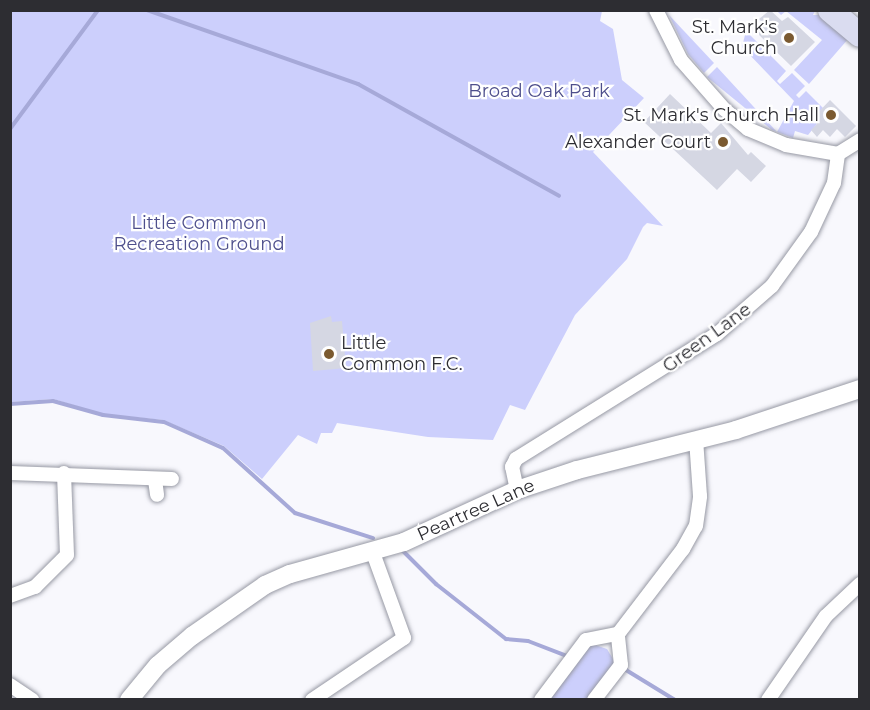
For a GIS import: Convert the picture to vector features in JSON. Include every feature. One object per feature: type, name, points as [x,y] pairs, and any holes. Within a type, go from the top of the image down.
[{"type":"highway","points":[[830,10],[860,35]]},
{"type":"street","points":[[656,10],[687,67],[748,129],[786,145],[838,154],[860,140]]},
{"type":"street","name":"Green Lane","points":[[517,490],[512,467],[516,459],[717,334],[772,285],[811,232],[834,183],[838,154]]},
{"type":"street","name":"Peartree Lane","points":[[129,699],[183,644],[265,585],[316,566],[373,553],[517,490],[795,413],[860,389]]},
{"type":"street","points":[[594,699],[621,665],[618,634],[696,526],[700,496],[696,440]]},
{"type":"street","points":[[10,473],[64,473],[155,480],[172,479]]},
{"type":"street","points":[[10,596],[35,587],[67,555],[64,473]]},
{"type":"street","points":[[155,480],[157,495]]},
{"type":"street","points":[[312,699],[404,638],[373,553]]},
{"type":"street","points":[[768,699],[826,616],[860,584]]},
{"type":"street","points":[[541,699],[586,640],[618,634]]},
{"type":"street","points":[[10,685],[32,699]]},
{"type":"green space","name":"Little Common Recreation Ground","points":[[11,11],[602,11],[600,21],[613,29],[622,80],[644,98],[593,152],[663,226],[647,223],[643,227],[627,259],[575,315],[525,410],[510,405],[493,440],[428,437],[337,423],[332,433],[321,433],[317,444],[298,435],[262,479],[224,446],[163,420],[103,414],[53,399],[11,402]]},
{"type":"green space","points":[[786,11],[815,11],[813,15],[820,15],[849,38],[809,84],[794,70],[822,40]]},
{"type":"green space","points":[[669,15],[714,63],[704,73],[688,54]]},
{"type":"green space","points":[[746,31],[786,71],[777,81],[780,84],[792,73],[805,86],[796,95],[799,98],[806,91],[823,108],[812,119],[817,124],[808,135],[795,131],[793,138],[777,132],[794,101],[742,47]]},
{"type":"green space","points":[[717,67],[777,132],[772,130],[707,77]]},
{"type":"green space","points":[[589,643],[607,649],[616,664],[589,699],[547,700]]},
{"type":"building","name":"St. Mark's Church","points":[[770,10],[782,21],[788,17],[815,42],[791,66],[757,33],[765,25],[759,19]]},
{"type":"building","name":"Alexander Court","points":[[670,94],[711,133],[721,123],[748,155],[751,152],[766,166],[751,182],[737,169],[717,190],[644,122]]},
{"type":"building","name":"St. Mark's Church Hall","points":[[830,100],[856,126],[845,137],[837,129],[830,137],[823,130],[817,137],[811,130],[817,124],[812,119]]},
{"type":"building","name":"Little Common F.C.","points":[[331,316],[332,322],[342,321],[346,368],[313,371],[310,323]]},
{"type":"waterway","points":[[10,129],[98,10]]},
{"type":"waterway","points":[[147,10],[358,84],[559,196]]},
{"type":"waterway","points":[[10,404],[53,401],[103,415],[164,422],[223,448],[295,513],[373,538]]},
{"type":"waterway","points":[[403,551],[436,584],[506,639],[528,641],[567,656]]},
{"type":"waterway","points":[[626,670],[675,700]]},
{"type":"place","name":"St. Mark's Church","points":[[789,38]]},
{"type":"place","name":"St. Mark's Church Hall","points":[[831,115]]},
{"type":"place","name":"Alexander Court","points":[[723,142]]},
{"type":"place","name":"Little Common F.C.","points":[[329,354]]},
{"type":"park label","name":"Broad Oak Park","points":[[539,91]]}]
